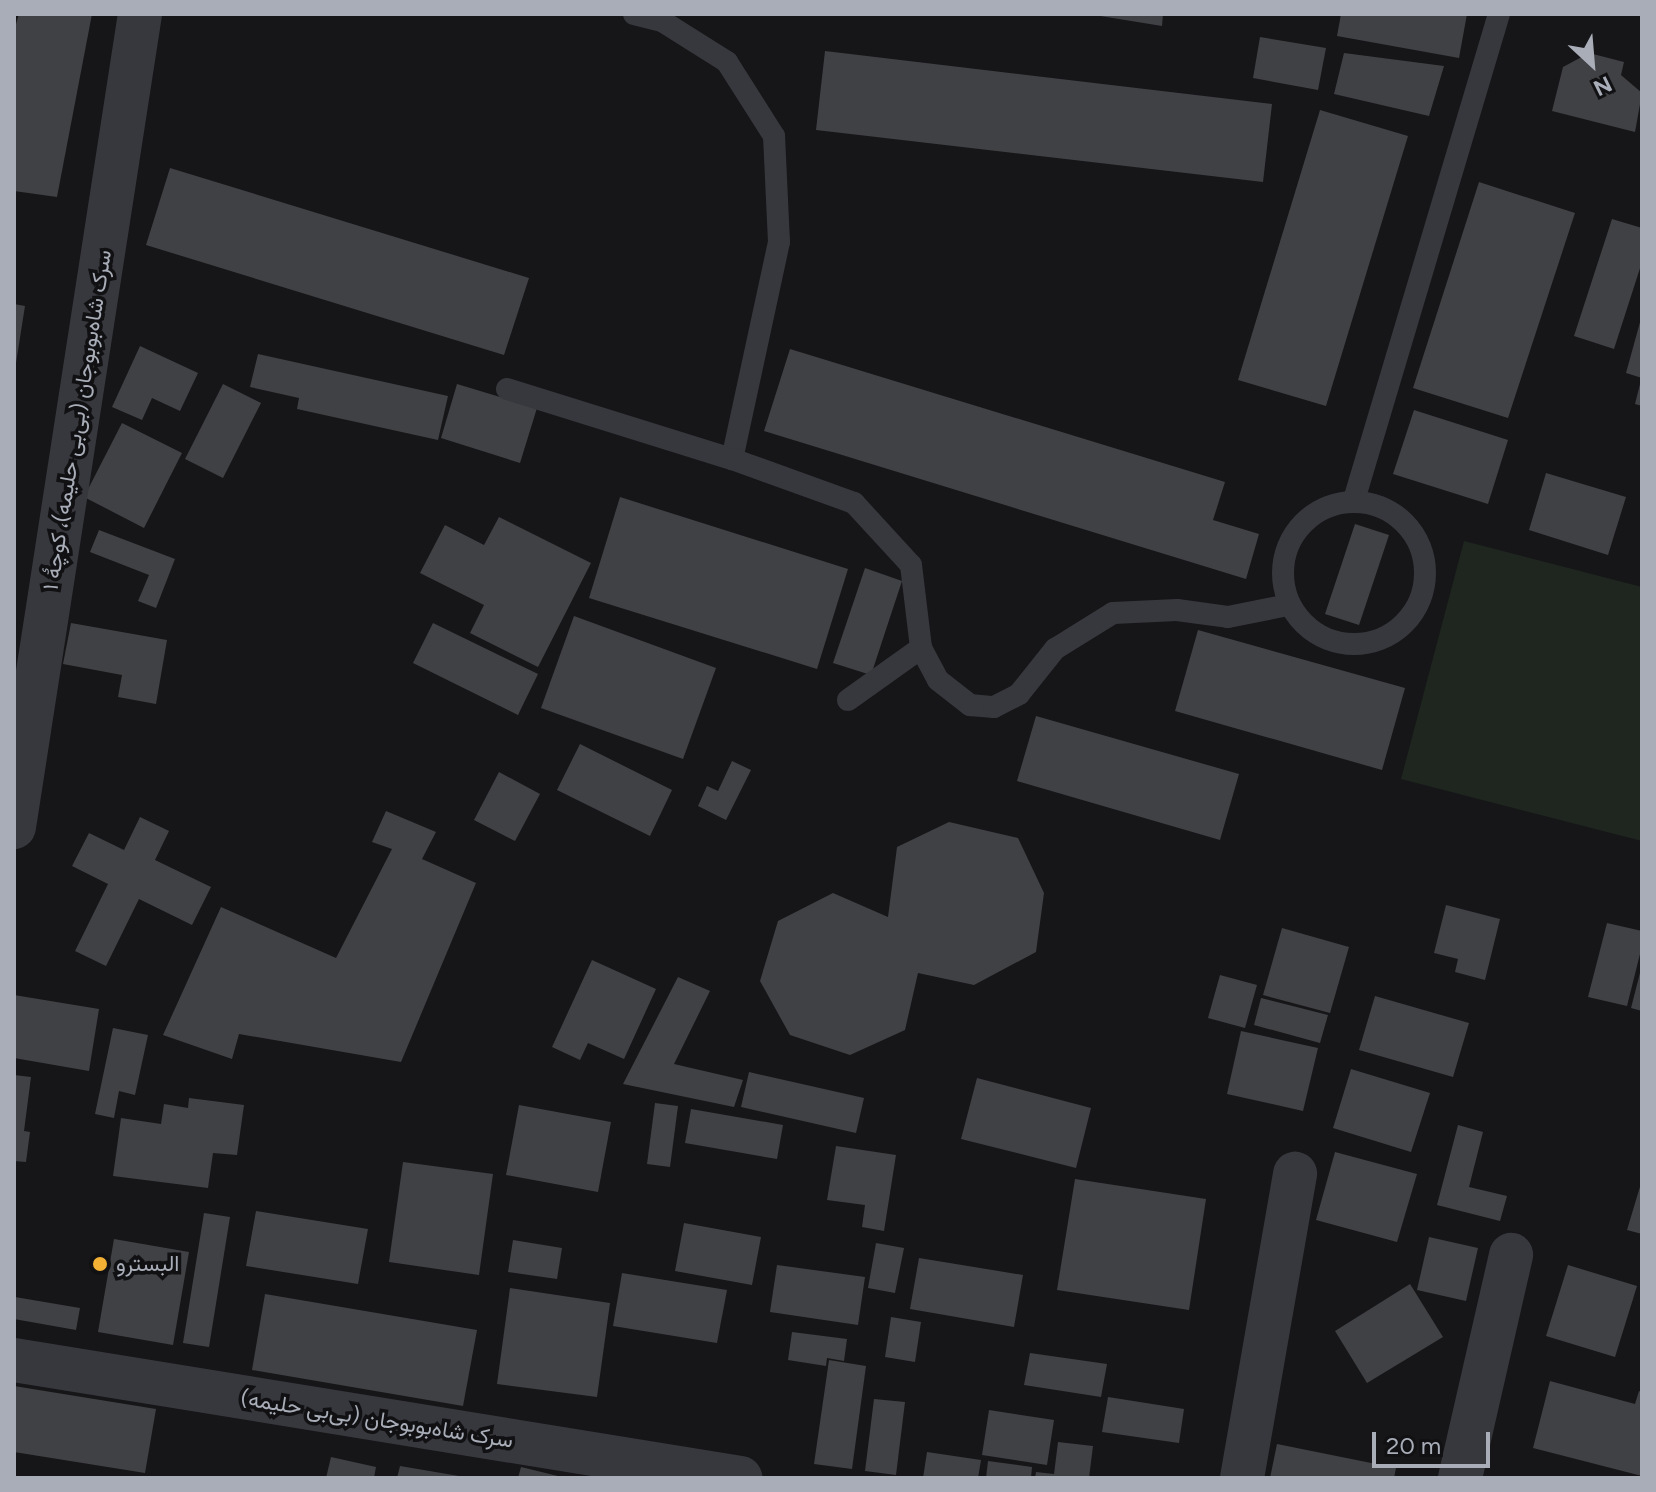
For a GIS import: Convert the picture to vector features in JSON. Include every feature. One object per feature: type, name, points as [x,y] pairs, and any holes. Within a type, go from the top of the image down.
[{"type":"street","name":"سرک شاه‌بوبوجان (بی‌بی حلیمه)، کوچۀ ۱","points":[[14,827],[140,14]]},
{"type":"street","points":[[1242,1478],[1295,1174]]},
{"type":"street","points":[[1460,1478],[1511,1255]]},
{"type":"street","name":"سرک شاه‌بوبوجان (بی‌بی حلیمه)","points":[[14,1360],[740,1478]]},
{"type":"lane","points":[[634,14],[662,21],[727,62],[774,136],[779,242],[732,459]]},
{"type":"lane","points":[[1354,500],[1499,14]]},
{"type":"lane","points":[[507,389],[732,459],[854,503],[911,565],[921,648],[938,680],[970,705],[994,707],[1019,694],[1055,649],[1113,613],[1177,610],[1228,617],[1288,605]]},
{"type":"lane","points":[[1354,500],[1396,513],[1423,548],[1425,591],[1402,628],[1361,646],[1318,637],[1288,605],[1281,569],[1292,534],[1319,509],[1354,500]]},
{"type":"lane","points":[[848,700],[921,648]]},
{"type":"shaded area","points":[[1464,541],[1642,587],[1642,841],[1401,779]]},
{"type":"building","points":[[19,14],[92,14],[57,197],[14,191],[14,31]]},
{"type":"building","points":[[1088,14],[1163,14],[1162,26]]},
{"type":"building","points":[[1341,14],[1467,14],[1459,58],[1337,36]]},
{"type":"building","points":[[1260,37],[1326,48],[1318,90],[1253,78]]},
{"type":"building","points":[[825,51],[1272,104],[1263,182],[816,130]]},
{"type":"building","points":[[1344,53],[1444,66],[1429,116],[1334,94]]},
{"type":"building","points":[[1589,53],[1624,62],[1621,75],[1642,93],[1635,132],[1552,111],[1563,67]]},
{"type":"building","points":[[1320,110],[1408,136],[1326,406],[1238,380]]},
{"type":"building","points":[[170,168],[529,278],[504,355],[146,245]]},
{"type":"building","points":[[1479,182],[1575,213],[1508,418],[1413,388]]},
{"type":"building","points":[[1612,219],[1642,228],[1642,262],[1614,349],[1574,336]]},
{"type":"building","points":[[14,304],[25,306],[16,363],[14,363]]},
{"type":"building","points":[[1642,315],[1642,378],[1626,373]]},
{"type":"building","points":[[140,346],[198,373],[180,411],[152,398],[142,420],[112,407]]},
{"type":"building","points":[[790,349],[1225,482],[1213,520],[1259,534],[1246,579],[764,431]]},
{"type":"building","points":[[258,354],[448,396],[438,440],[297,409],[299,398],[250,387]]},
{"type":"building","points":[[1642,380],[1642,406],[1635,404]]},
{"type":"building","points":[[223,384],[261,403],[223,478],[185,459]]},
{"type":"building","points":[[457,384],[537,408],[520,463],[441,438]]},
{"type":"building","points":[[1414,410],[1508,440],[1488,504],[1393,474]]},
{"type":"building","points":[[122,423],[182,453],[144,528],[84,497]]},
{"type":"building","points":[[1546,473],[1626,497],[1608,555],[1529,530]]},
{"type":"building","points":[[620,497],[848,569],[817,669],[589,598]]},
{"type":"building","points":[[499,517],[591,563],[538,667],[470,633],[484,605],[420,573],[445,525],[484,545]]},
{"type":"building","points":[[1355,524],[1389,535],[1359,625],[1325,614]]},
{"type":"building","points":[[99,530],[175,559],[156,608],[138,601],[149,575],[90,552]]},
{"type":"building","points":[[865,568],[902,581],[871,675],[833,663]]},
{"type":"building","points":[[574,616],[716,668],[683,759],[541,708]]},
{"type":"building","points":[[71,623],[167,640],[156,704],[118,697],[122,675],[63,664]]},
{"type":"building","points":[[433,623],[538,674],[518,715],[413,663]]},
{"type":"building","points":[[1198,630],[1405,688],[1382,770],[1175,711]]},
{"type":"building","points":[[1036,716],[1239,774],[1220,840],[1017,781]]},
{"type":"building","points":[[580,744],[672,790],[650,836],[557,790]]},
{"type":"building","points":[[732,761],[751,770],[726,820],[698,806],[707,786],[718,791]]},
{"type":"building","points":[[499,772],[540,794],[515,841],[474,820]]},
{"type":"building","points":[[386,811],[436,832],[422,859],[476,883],[401,1062],[239,1034],[232,1059],[163,1035],[221,907],[336,958],[392,849],[372,842]]},
{"type":"building","points":[[140,817],[169,831],[155,860],[211,887],[192,925],[139,899],[106,966],[75,951],[108,884],[72,866],[89,833],[124,850]]},
{"type":"building","points":[[949,822],[1018,838],[1044,893],[1036,952],[974,985],[918,973],[905,1030],[850,1055],[790,1035],[760,981],[778,921],[833,893],[888,917],[897,847]]},
{"type":"building","points":[[1446,905],[1500,919],[1485,980],[1455,972],[1458,959],[1434,953]]},
{"type":"building","points":[[1607,923],[1642,931],[1642,946],[1627,1006],[1588,997]]},
{"type":"building","points":[[1282,928],[1349,947],[1330,1013],[1263,995]]},
{"type":"building","points":[[592,960],[656,989],[624,1059],[588,1043],[580,1060],[552,1047]]},
{"type":"building","points":[[1642,969],[1642,1011],[1631,1008]]},
{"type":"building","points":[[1220,975],[1257,985],[1245,1028],[1208,1018]]},
{"type":"building","points":[[678,977],[710,991],[674,1064],[743,1080],[734,1107],[623,1084]]},
{"type":"building","points":[[14,995],[99,1009],[89,1071],[14,1058]]},
{"type":"building","points":[[1375,996],[1469,1023],[1453,1077],[1359,1050]]},
{"type":"building","points":[[1261,998],[1328,1015],[1320,1043],[1254,1025]]},
{"type":"building","points":[[113,1028],[148,1035],[135,1095],[119,1091],[114,1118],[95,1114]]},
{"type":"building","points":[[1241,1031],[1318,1048],[1303,1111],[1227,1094]]},
{"type":"building","points":[[1351,1069],[1430,1093],[1411,1152],[1333,1128]]},
{"type":"building","points":[[749,1072],[864,1098],[856,1133],[741,1107]]},
{"type":"building","points":[[14,1075],[31,1077],[24,1131],[30,1132],[26,1162],[14,1161]]},
{"type":"building","points":[[977,1078],[1091,1108],[1076,1168],[961,1139]]},
{"type":"building","points":[[189,1098],[244,1105],[237,1155],[213,1153],[208,1188],[113,1176],[121,1118],[161,1124],[164,1104],[188,1108]]},
{"type":"building","points":[[655,1103],[678,1106],[670,1167],[647,1164]]},
{"type":"building","points":[[519,1105],[611,1122],[598,1192],[506,1175]]},
{"type":"building","points":[[691,1109],[783,1125],[777,1159],[685,1143]]},
{"type":"building","points":[[1458,1125],[1483,1132],[1469,1187],[1507,1196],[1500,1221],[1437,1205]]},
{"type":"building","points":[[836,1146],[896,1155],[884,1231],[862,1227],[865,1205],[827,1200]]},
{"type":"building","points":[[1335,1152],[1417,1174],[1397,1242],[1316,1220]]},
{"type":"building","points":[[403,1162],[493,1174],[479,1275],[389,1262]]},
{"type":"building","points":[[1075,1179],[1206,1199],[1189,1310],[1057,1290]]},
{"type":"building","points":[[1642,1180],[1642,1234],[1627,1230]]},
{"type":"building","points":[[256,1211],[368,1229],[358,1284],[246,1266]]},
{"type":"building","points":[[204,1213],[230,1217],[209,1347],[183,1343]]},
{"type":"building","points":[[684,1223],[761,1237],[752,1285],[675,1271]]},
{"type":"building","points":[[1429,1237],[1478,1248],[1466,1301],[1417,1290]]},
{"type":"building","points":[[114,1239],[189,1252],[173,1345],[98,1332]]},
{"type":"building","points":[[513,1240],[562,1248],[557,1279],[508,1272]]},
{"type":"building","points":[[876,1243],[904,1248],[895,1293],[868,1288]]},
{"type":"building","points":[[919,1258],[1023,1275],[1014,1327],[910,1309]]},
{"type":"building","points":[[777,1265],[865,1277],[858,1325],[770,1312]]},
{"type":"building","points":[[1568,1265],[1637,1286],[1615,1357],[1546,1336]]},
{"type":"building","points":[[622,1273],[727,1290],[717,1343],[613,1326]]},
{"type":"building","points":[[1410,1284],[1443,1337],[1367,1383],[1335,1331]]},
{"type":"building","points":[[510,1288],[610,1303],[597,1397],[497,1384]]},
{"type":"building","points":[[265,1294],[477,1330],[463,1406],[252,1370]]},
{"type":"building","points":[[15,1297],[80,1308],[76,1330],[14,1319]]},
{"type":"building","points":[[891,1317],[921,1322],[915,1362],[885,1357]]},
{"type":"building","points":[[792,1332],[847,1339],[844,1361],[827,1358],[826,1366],[788,1360]]},
{"type":"building","points":[[1030,1353],[1107,1364],[1101,1397],[1024,1385]]},
{"type":"building","points":[[829,1360],[866,1366],[852,1469],[814,1464]]},
{"type":"building","points":[[1550,1381],[1635,1404],[1639,1391],[1642,1392],[1642,1476],[1533,1448]]},
{"type":"building","points":[[14,1386],[156,1409],[145,1473],[14,1452]]},
{"type":"building","points":[[1108,1397],[1184,1409],[1179,1443],[1102,1432]]},
{"type":"building","points":[[874,1399],[905,1402],[896,1475],[865,1471]]},
{"type":"building","points":[[989,1410],[1054,1420],[1047,1465],[982,1455]]},
{"type":"building","points":[[1058,1442],[1093,1446],[1089,1478],[1035,1478],[1036,1472],[1054,1474]]},
{"type":"building","points":[[1277,1444],[1396,1468],[1394,1478],[1270,1478]]},
{"type":"building","points":[[927,1452],[981,1460],[978,1478],[923,1478]]},
{"type":"building","points":[[331,1457],[376,1467],[374,1478],[326,1478]]},
{"type":"building","points":[[988,1461],[1032,1467],[1031,1478],[986,1478]]},
{"type":"building","points":[[400,1466],[459,1476],[459,1478],[397,1478]]},
{"type":"building","points":[[521,1467],[562,1477],[518,1478]]},
{"type":"place","name":"البسترو","points":[[100,1264]]}]
